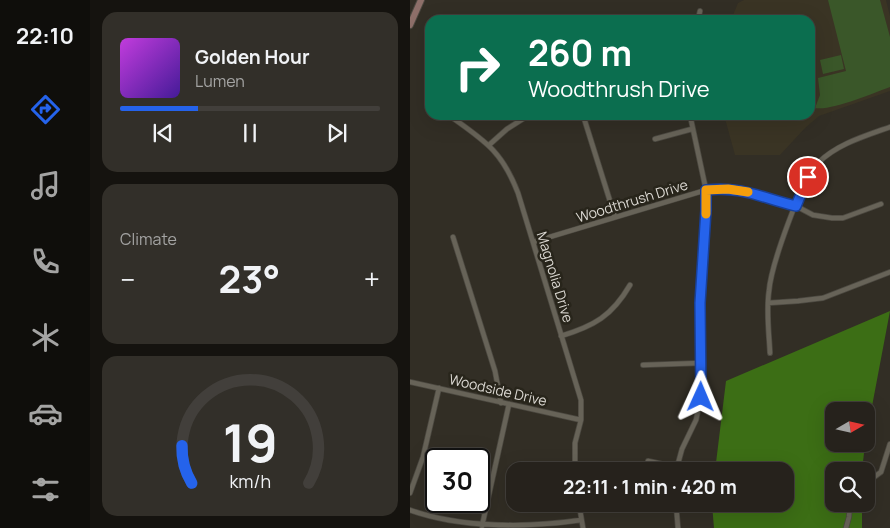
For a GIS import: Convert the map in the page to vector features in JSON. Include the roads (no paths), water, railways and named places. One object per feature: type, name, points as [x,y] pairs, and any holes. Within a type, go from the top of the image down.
[{"type":"main road","points":[[410,24],[421,0]]},
{"type":"street","points":[[699,15],[700,11]]},
{"type":"street","name":"Magnolia Drive","points":[[455,120],[489,145],[502,161],[512,179],[581,400],[581,420],[575,443],[575,462]]},
{"type":"street","points":[[489,145],[507,129],[521,120]]},
{"type":"street","points":[[585,120],[615,217]]},
{"type":"street","points":[[678,462],[700,407],[700,303],[706,190],[691,120]]},
{"type":"street","points":[[770,353],[768,303],[771,278],[808,177],[826,156],[839,148],[890,127]]},
{"type":"street","points":[[655,139],[692,129]]},
{"type":"street","name":"Woodthrush Drive","points":[[533,242],[706,190],[738,190],[753,193],[796,206],[818,216],[837,218],[881,204]]},
{"type":"street","points":[[453,236],[495,371],[502,402]]},
{"type":"street","points":[[768,303],[798,302],[823,298],[890,272]]},
{"type":"street","points":[[561,336],[584,329],[602,319],[617,305],[630,285]]},
{"type":"street","points":[[643,365],[701,363]]},
{"type":"street","name":"Woodside Drive","points":[[410,382],[581,420]]},
{"type":"street","points":[[410,493],[423,457],[439,388]]},
{"type":"street","points":[[482,526],[509,404]]},
{"type":"street","points":[[875,476],[881,472],[890,444]]},
{"type":"street","points":[[410,510],[448,522],[482,526],[519,528],[581,520]]},
{"type":"street","points":[[580,512],[583,528]]},
{"type":"street","points":[[677,512],[678,528]]},
{"type":"street","points":[[846,528],[849,512]]}]
